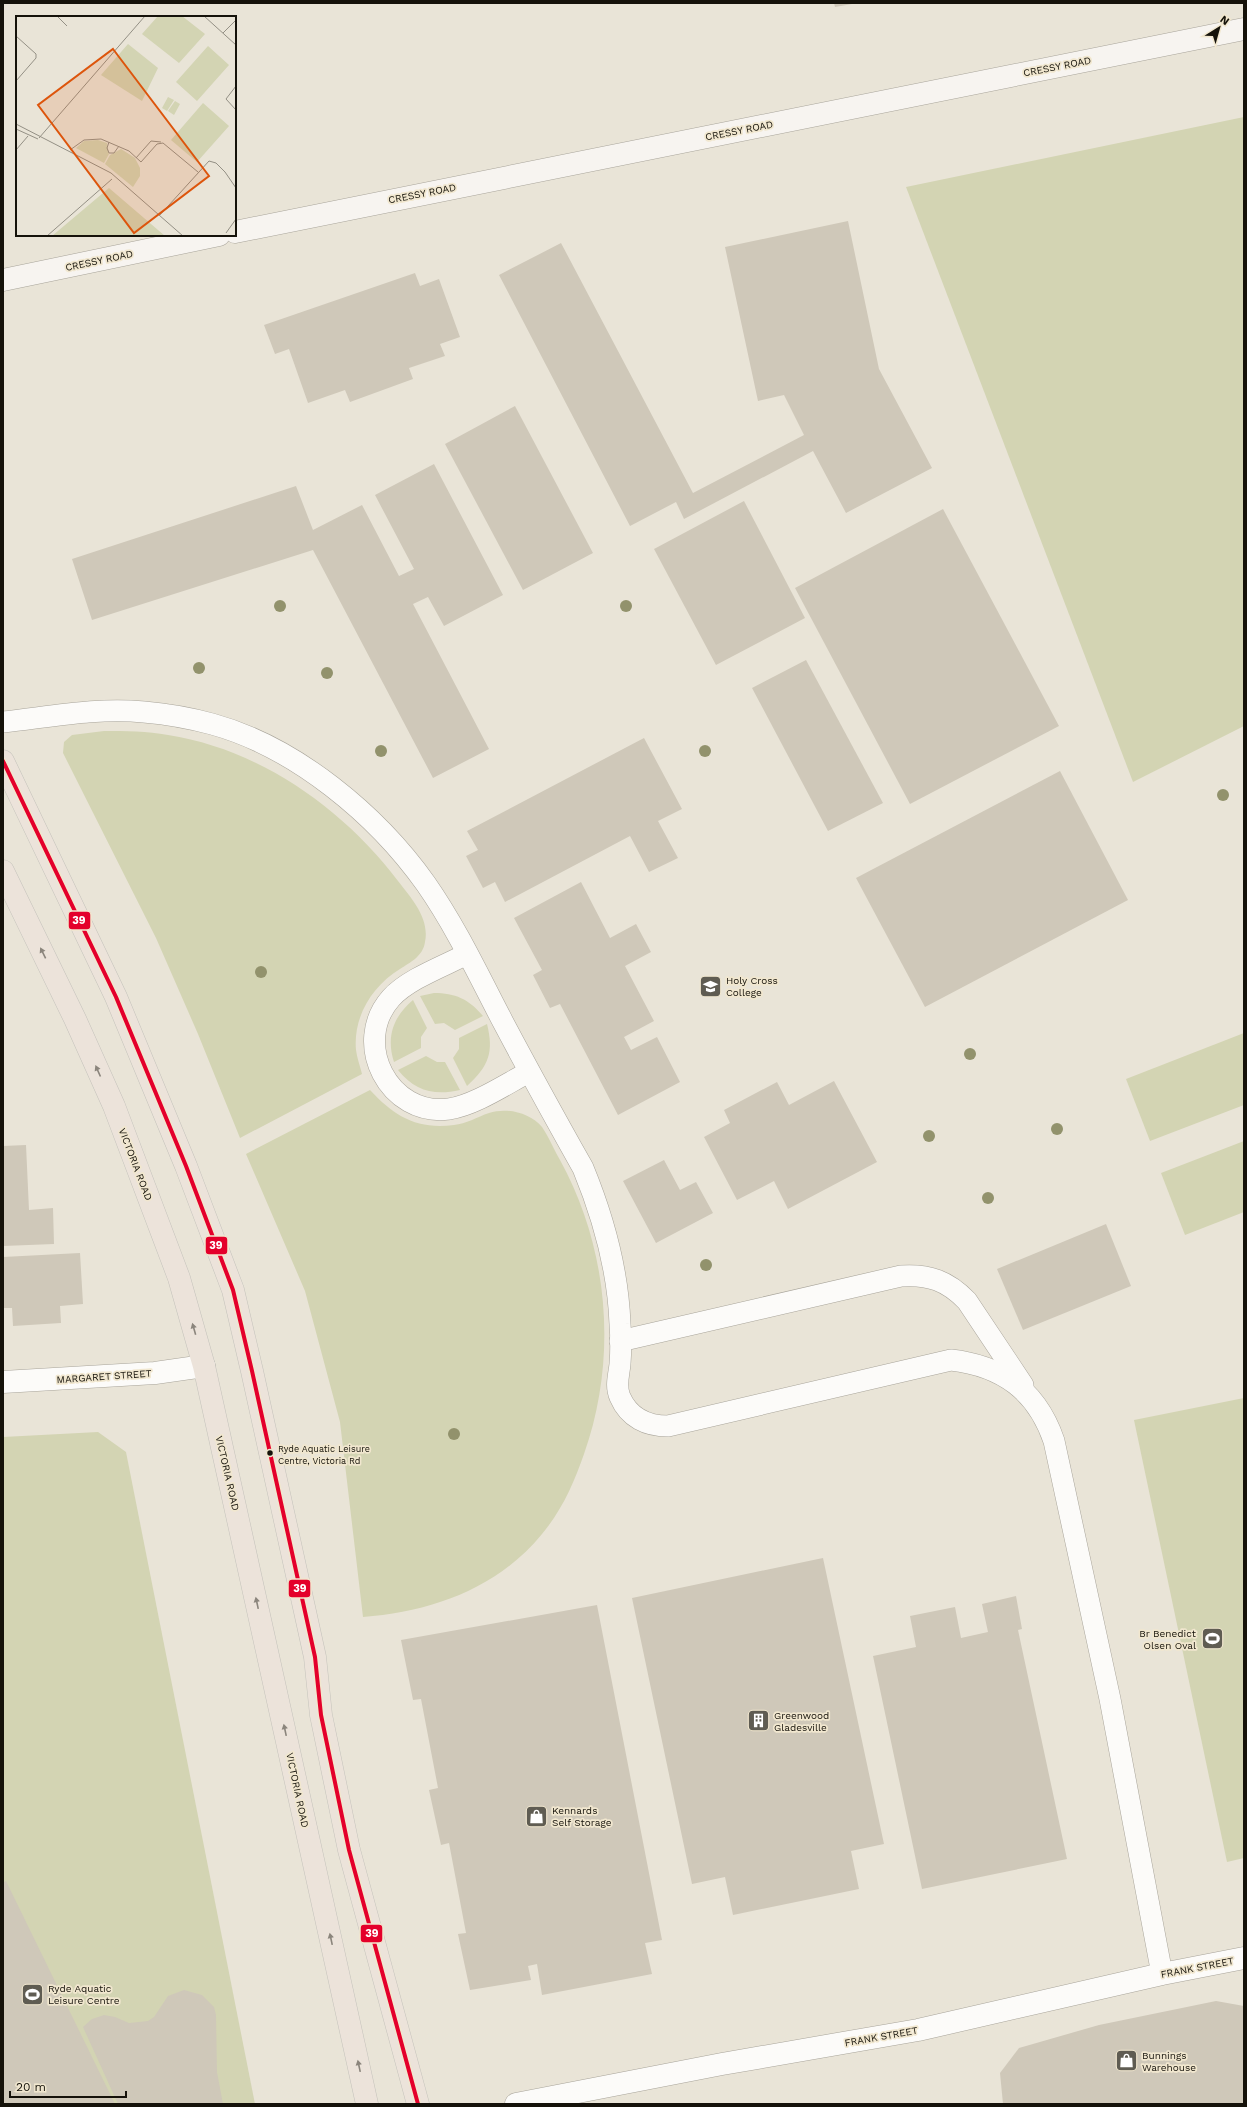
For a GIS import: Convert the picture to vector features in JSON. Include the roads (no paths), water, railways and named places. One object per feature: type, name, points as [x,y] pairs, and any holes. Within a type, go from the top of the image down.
[{"type":"highway","points":[[3,762],[116,997],[186,1166],[233,1290],[315,1656],[321,1715],[349,1850],[418,2104]]},
{"type":"highway","name":"VICTORIA ROAD","points":[[3,871],[75,1018],[114,1106],[179,1278],[204,1366],[367,2104]]},
{"type":"street","name":"CRESSY ROAD","points":[[236,232],[1244,29]]},
{"type":"street","name":"CRESSY ROAD","points":[[3,280],[214,236]]},
{"type":"street","name":"MARGARET STREET","points":[[3,1382],[155,1373],[204,1366]]},
{"type":"street","name":"FRANK STREET","points":[[516,2104],[714,2065],[918,2030],[1162,1974],[1244,1958]]},
{"type":"lane","points":[[3,722],[106,711],[142,711],[178,716],[214,724],[254,740],[314,774],[346,798],[375,824],[403,853],[448,918],[529,1072],[583,1168],[598,1206],[610,1244],[617,1284],[620,1341],[617,1384],[619,1396],[633,1416],[656,1426],[668,1426],[951,1360],[972,1362],[990,1368],[1008,1378],[1024,1390],[1037,1405]]},
{"type":"lane","points":[[467,954],[409,984],[391,998],[378,1018],[374,1040],[377,1063],[388,1084],[405,1099],[426,1108],[449,1109],[472,1102],[529,1072]]},
{"type":"lane","points":[[620,1341],[901,1276],[931,1277],[957,1290],[967,1301],[1048,1422],[1054,1441],[1110,1699],[1162,1974]]},
{"type":"place","name":"Holy Cross College","points":[[710,986]]},
{"type":"place","name":"Ryde Aquatic Leisure Centre, Victoria Rd","points":[[270,1453]]},
{"type":"place","name":"Br Benedict Olsen Oval","points":[[1212,1639]]},
{"type":"place","name":"Greenwood Gladesville","points":[[758,1721]]},
{"type":"place","name":"Kennards Self Storage","points":[[537,1816]]},
{"type":"place","name":"Ryde Aquatic Leisure Centre","points":[[32,1994]]},
{"type":"place","name":"Bunnings Warehouse","points":[[1127,2061]]}]
